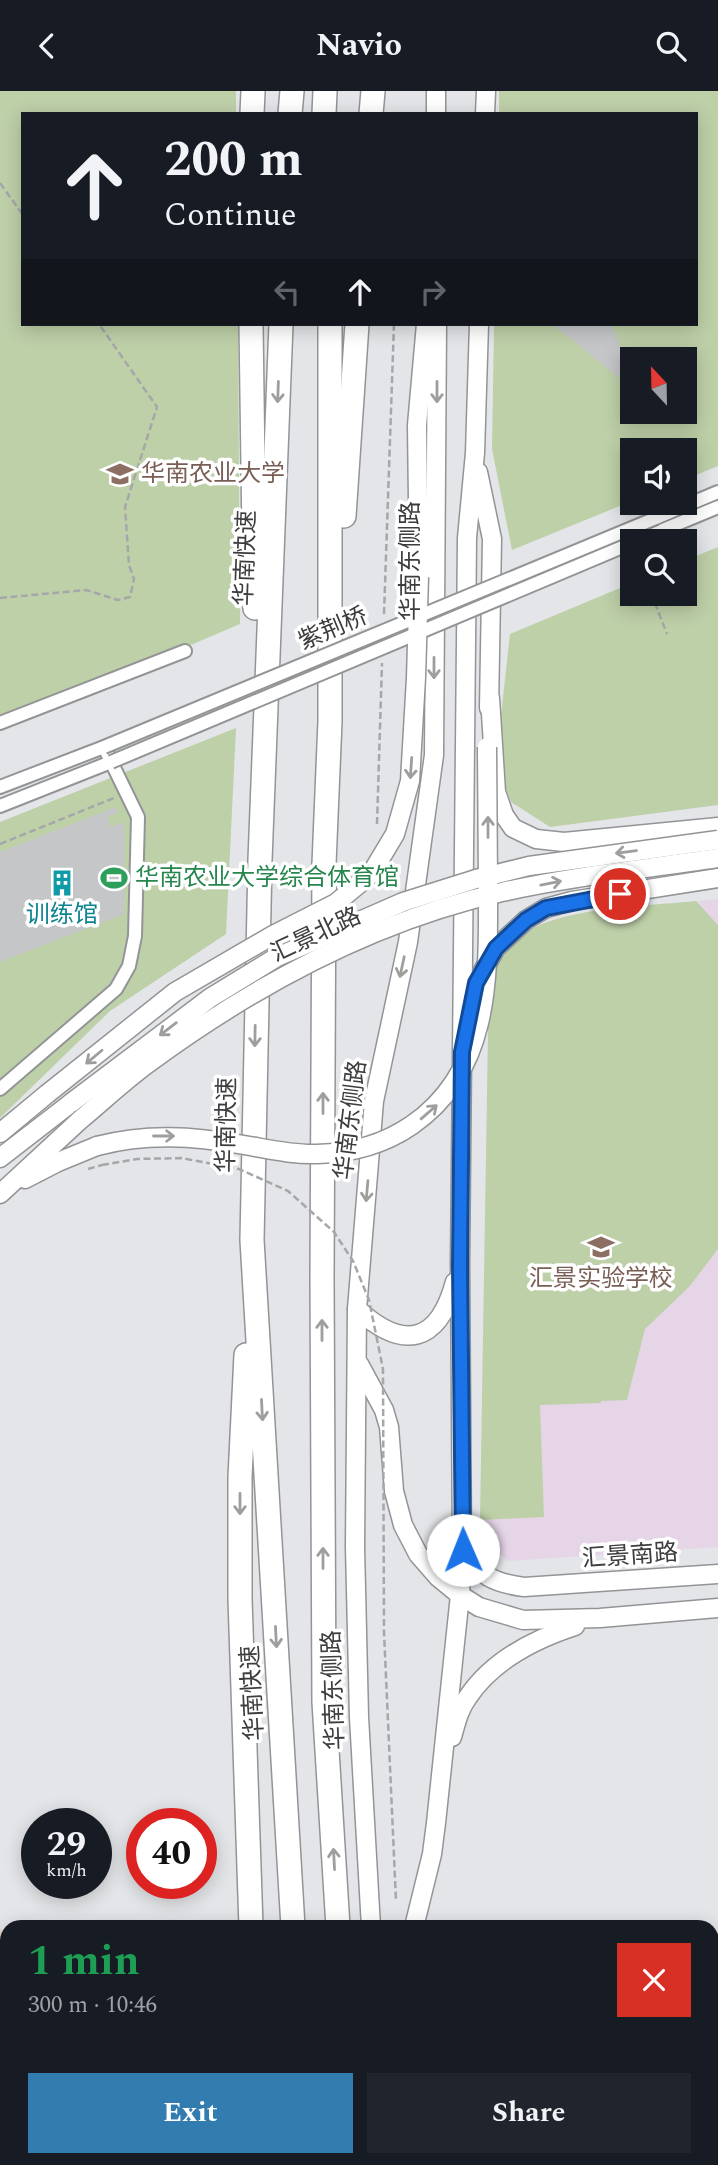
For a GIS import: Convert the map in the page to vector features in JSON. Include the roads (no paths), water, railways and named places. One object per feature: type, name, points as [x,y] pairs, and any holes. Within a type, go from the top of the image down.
[{"type":"highway","points":[[252,112],[253,91]]},
{"type":"highway","points":[[290,112],[292,91]]},
{"type":"highway","points":[[324,112],[325,91]]},
{"type":"highway","points":[[371,112],[373,91]]},
{"type":"highway","points":[[251,326],[260,860]]},
{"type":"highway","name":"华南快速","points":[[281,326],[260,860],[252,1240],[293,1920]]},
{"type":"highway","points":[[330,326],[330,721]]},
{"type":"highway","points":[[338,1920],[324,1688],[324,864],[330,721],[357,326]]},
{"type":"highway","points":[[251,1920],[240,1585],[240,1477],[252,1240]]},
{"type":"street","points":[[436,91],[436,112]]},
{"type":"street","points":[[485,112],[486,91]]},
{"type":"street","points":[[0,1133],[175,992],[273,935],[336,903],[371,874],[395,835],[410,781],[419,577],[417,425],[426,326]]},
{"type":"street","name":"华南东侧路","points":[[371,1920],[359,1704],[355,1547],[357,1309],[374,1101],[408,941],[434,755],[437,326]]},
{"type":"street","points":[[416,1920],[432,1854],[463,1550],[460,1265],[467,538],[475,453],[479,326]]},
{"type":"street","points":[[0,1193],[58,1162],[97,1146],[140,1137],[185,1137],[316,1154],[373,1146],[423,1117],[438,1103],[463,1070],[472,1048],[484,1000],[488,939],[487,747],[492,539],[475,453]]},
{"type":"street","points":[[657,524],[718,492]]},
{"type":"street","points":[[657,524],[718,507]]},
{"type":"street","name":"紫荆桥","points":[[651,529],[657,524]]},
{"type":"street","name":"紫荆桥","points":[[0,787],[657,524]]},
{"type":"street","name":"紫荆桥","points":[[0,806],[620,548]]},
{"type":"street","points":[[0,723],[185,651]]},
{"type":"street","points":[[490,698],[496,792],[504,815],[513,828],[536,839],[564,842],[718,827]]},
{"type":"street","points":[[0,1089],[108,997],[129,967],[135,936],[138,817],[104,747]]},
{"type":"street","name":"汇景北路","points":[[0,1158],[210,998],[277,957],[403,902],[476,879],[529,866],[718,840]]},
{"type":"street","name":"汇景北路","points":[[0,1193],[148,1063],[214,1017],[271,983],[373,935],[438,911],[501,893],[718,858]]},
{"type":"street","points":[[462,1052],[476,983],[496,948],[526,920],[546,908],[572,901],[718,878]]},
{"type":"street","points":[[357,1309],[382,1330],[397,1335],[413,1336],[428,1331],[445,1310],[460,1265]]},
{"type":"street","points":[[357,1361],[384,1409],[389,1427],[394,1491],[403,1525],[418,1554],[438,1577],[460,1595],[479,1607],[523,1620],[600,1618],[718,1608]]},
{"type":"street","name":"汇景南路","points":[[463,1550],[473,1565],[489,1579],[505,1584],[545,1587],[718,1574]]},
{"type":"street","points":[[441,1774],[458,1716],[467,1697],[483,1679],[523,1647],[544,1636],[600,1618]]},
{"type":"place","name":"华南农业大学","points":[[120,474]]},
{"type":"place","name":"华南农业大学综合体育馆","points":[[114,878]]},
{"type":"place","name":"训练馆","points":[[62,883]]},
{"type":"place","name":"汇景实验学校","points":[[601,1247]]}]
